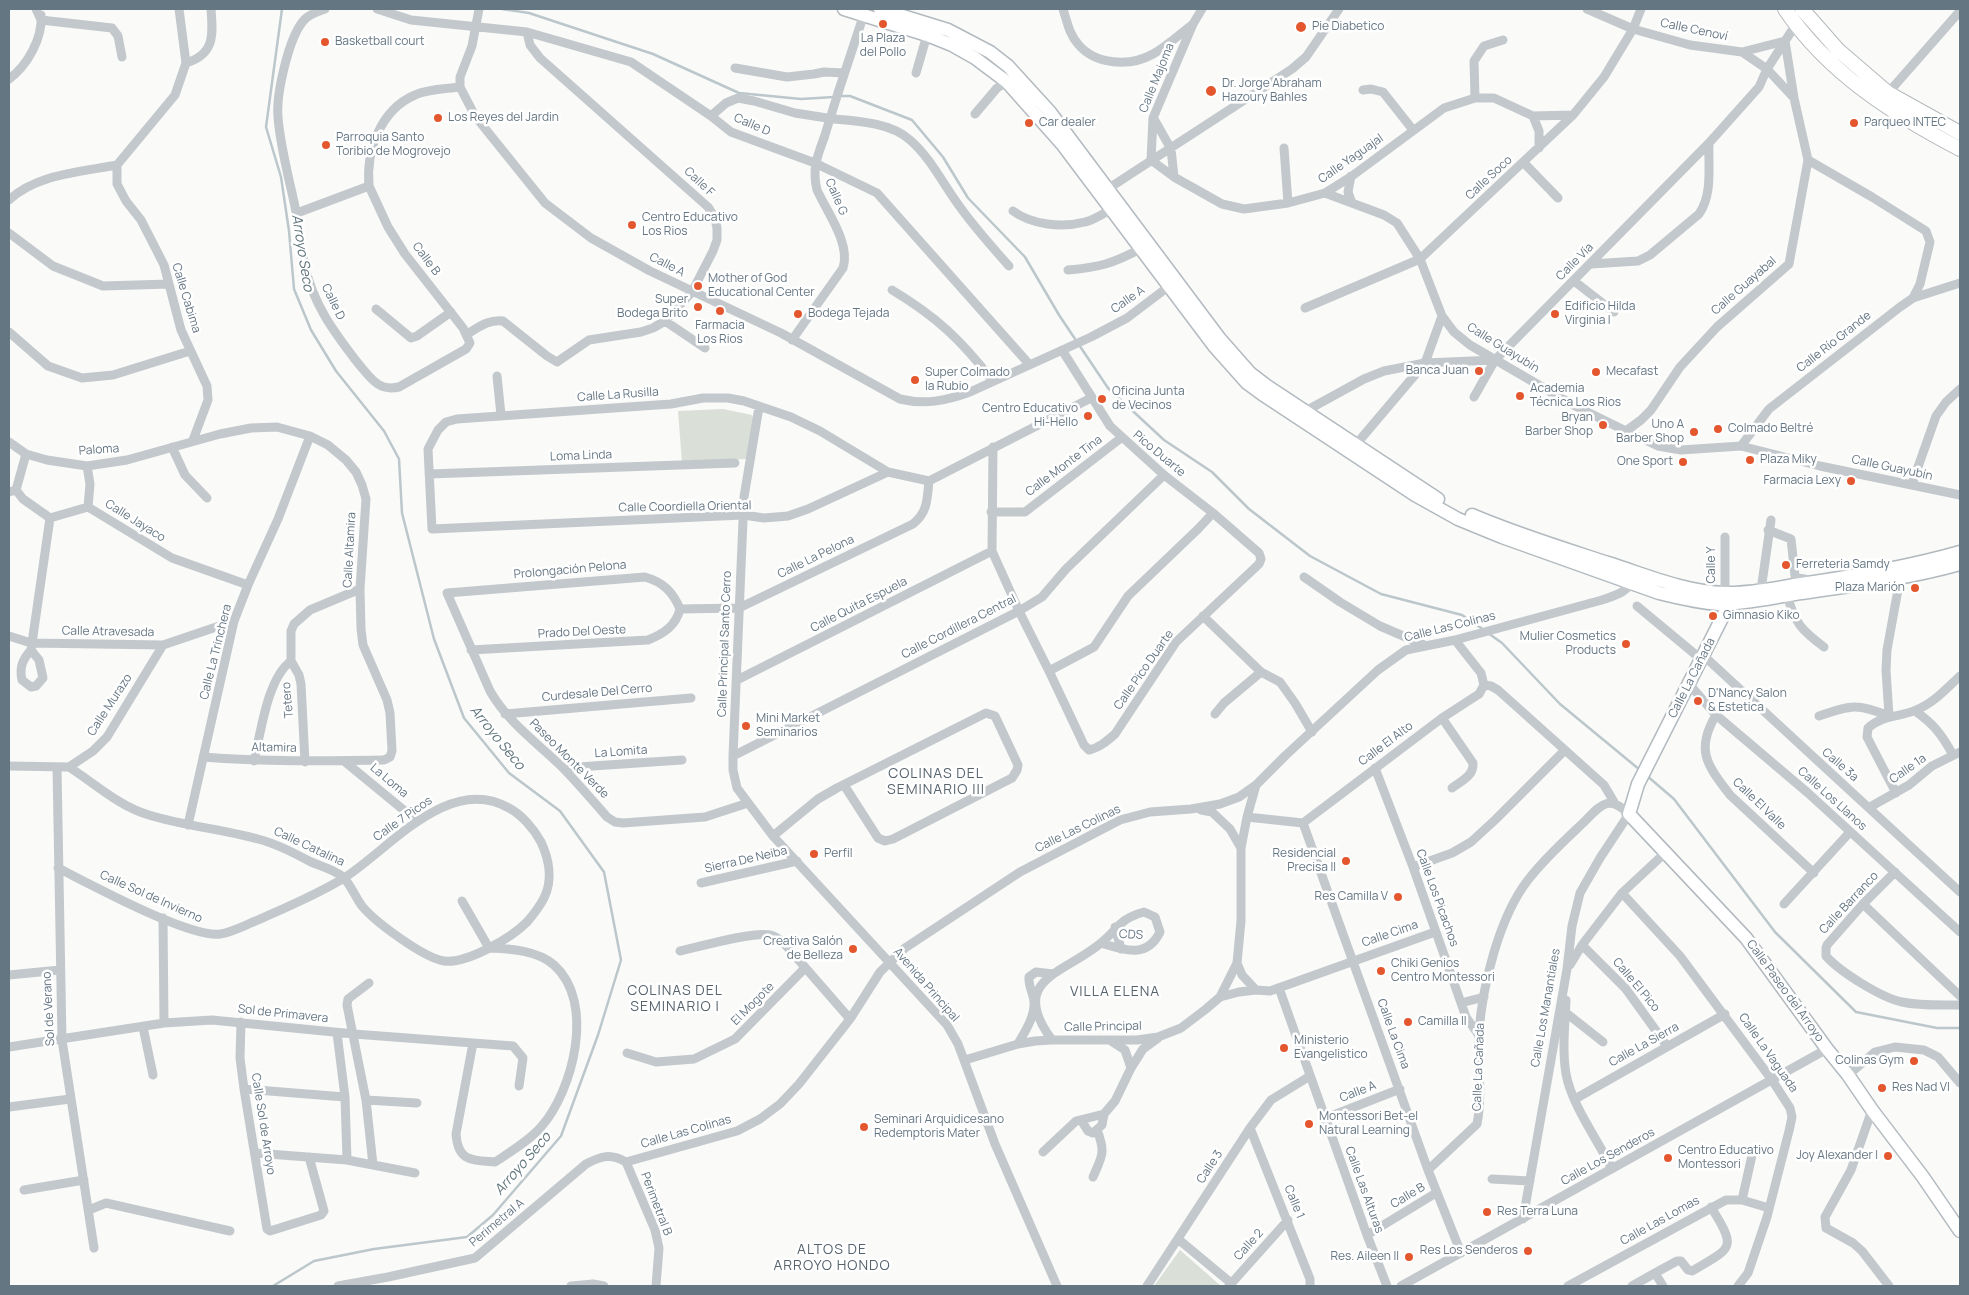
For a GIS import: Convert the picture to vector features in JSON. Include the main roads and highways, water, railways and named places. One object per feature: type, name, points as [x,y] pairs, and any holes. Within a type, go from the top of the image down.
[{"type":"main road","points":[[844,9],[948,30],[990,52],[1008,66],[1050,112],[1103,192],[1110,210],[1140,249],[1250,372],[1301,414],[1353,449],[1463,512],[1633,578],[1686,587],[1726,598],[1787,596],[1901,573],[1960,552]]},
{"type":"main road","points":[[1785,9],[1795,24],[1824,57],[1865,92],[1928,132],[1960,149]]},
{"type":"main road","points":[[1804,10],[1838,50],[1888,93],[1960,134]]},
{"type":"main road","points":[[868,13],[952,45],[976,58],[1007,82],[1103,192],[1172,283]]},
{"type":"main road","points":[[1726,598],[1807,583],[1901,573],[1960,564]]},
{"type":"main road","name":"Calle La Cañada","points":[[1629,814],[1638,784],[1703,658],[1724,612],[1726,598]]},
{"type":"main road","name":"Calle Paseo del Arroyo","points":[[1629,814],[1746,938],[1827,1049],[1848,1074],[1872,1110],[1924,1177],[1960,1231]]},
{"type":"waterway","name":"Arroyo Seco","points":[[273,1286],[314,1261],[374,1249],[467,1237],[493,1215],[561,1136],[598,1035],[621,960],[604,872],[560,811],[509,773],[464,718],[434,639],[402,513],[399,459],[384,431],[336,371],[311,330],[294,289],[289,231],[281,177],[266,127],[282,9]]},
{"type":"waterway","points":[[502,9],[529,13],[653,54],[739,93],[801,99],[834,97]]},
{"type":"waterway","points":[[840,96],[850,96],[912,120],[943,157],[968,198],[1025,257],[1059,315],[1108,388],[1164,440],[1212,472],[1249,509],[1310,556],[1381,594],[1462,615],[1484,630]]},
{"type":"waterway","points":[[1488,633],[1502,643],[1560,704],[1640,770]]},
{"type":"waterway","points":[[1646,775],[1674,799],[1775,932],[1856,1012],[1937,1028],[1960,1028]]},
{"type":"place","name":"La Plaza del Pollo","points":[[883,24]]},
{"type":"place","name":"Pie Diabetico","points":[[1301,27]]},
{"type":"place","name":"Basketball court","points":[[325,42]]},
{"type":"place","name":"Dr. Jorge Abraham Hazoury Bahles","points":[[1211,91]]},
{"type":"place","name":"Los Reyes del Jardin","points":[[438,118]]},
{"type":"place","name":"Car dealer","points":[[1029,123]]},
{"type":"place","name":"Parqueo INTEC","points":[[1854,123]]},
{"type":"place","name":"Parroquia Santo Toribio de Mogrovejo","points":[[326,145]]},
{"type":"place","name":"Centro Educativo Los Rios","points":[[632,225]]},
{"type":"place","name":"Mother of God Educational Center","points":[[698,286]]},
{"type":"place","name":"Super Bodega Brito","points":[[698,307]]},
{"type":"place","name":"Farmacia Los Rios","points":[[720,311]]},
{"type":"place","name":"Bodega Tejada","points":[[798,314]]},
{"type":"place","name":"Edificio Hilda Virginia I","points":[[1555,314]]},
{"type":"place","name":"Banca Juan","points":[[1479,371]]},
{"type":"place","name":"Mecafast","points":[[1596,372]]},
{"type":"place","name":"Super Colmado la Rubio","points":[[915,380]]},
{"type":"place","name":"Academia Técnica Los Rios","points":[[1520,396]]},
{"type":"place","name":"Oficina Junta de Vecinos","points":[[1102,399]]},
{"type":"place","name":"Centro Educativo Hi-Hello","points":[[1088,416]]},
{"type":"place","name":"Bryan Barber Shop","points":[[1603,425]]},
{"type":"place","name":"Colmado Beltré","points":[[1718,429]]},
{"type":"place","name":"Uno A Barber Shop","points":[[1694,432]]},
{"type":"place","name":"Plaza Miky","points":[[1750,460]]},
{"type":"place","name":"One Sport","points":[[1683,462]]},
{"type":"place","name":"Farmacia Lexy","points":[[1851,481]]},
{"type":"place","name":"Ferreteria Samdy","points":[[1786,565]]},
{"type":"place","name":"Plaza Marión","points":[[1915,588]]},
{"type":"place","name":"Gimnasio Kiko","points":[[1713,616]]},
{"type":"place","name":"Mulier Cosmetics Products","points":[[1626,644]]},
{"type":"place","name":"D'Nancy Salon & Estetica","points":[[1698,701]]},
{"type":"place","name":"Mini Market Seminarios","points":[[746,726]]},
{"type":"place","name":"Perfil","points":[[814,854]]},
{"type":"place","name":"Residencial Precisa II","points":[[1346,861]]},
{"type":"place","name":"Res Camilla V","points":[[1398,897]]},
{"type":"place","name":"Creativa Salón de Belleza","points":[[853,949]]},
{"type":"place","name":"Chiki Genios Centro Montessori","points":[[1381,971]]},
{"type":"place","name":"Camilla II","points":[[1408,1022]]},
{"type":"place","name":"Ministerio Evangelistico","points":[[1284,1048]]},
{"type":"place","name":"Colinas Gym","points":[[1914,1061]]},
{"type":"place","name":"Res Nad VI","points":[[1882,1088]]},
{"type":"place","name":"Montessori Bet-el Natural Learning","points":[[1309,1124]]},
{"type":"place","name":"Seminari Arquidicesano Redemptoris Mater","points":[[864,1127]]},
{"type":"place","name":"Joy Alexander I","points":[[1888,1156]]},
{"type":"place","name":"Centro Educativo Montessori","points":[[1668,1158]]},
{"type":"place","name":"Res Terra Luna","points":[[1487,1212]]},
{"type":"place","name":"Res Los Senderos","points":[[1528,1251]]},
{"type":"place","name":"Res. Aileen II","points":[[1409,1257]]},
{"type":"district","name":"COLINAS DEL SEMINARIO III","points":[[936,782]]},
{"type":"district","name":"VILLA ELENA","points":[[1115,992]]},
{"type":"district","name":"COLINAS DEL SEMINARIO I","points":[[675,1000]]},
{"type":"district","name":"ALTOS DE ARROYO HONDO","points":[[832,1258]]}]
